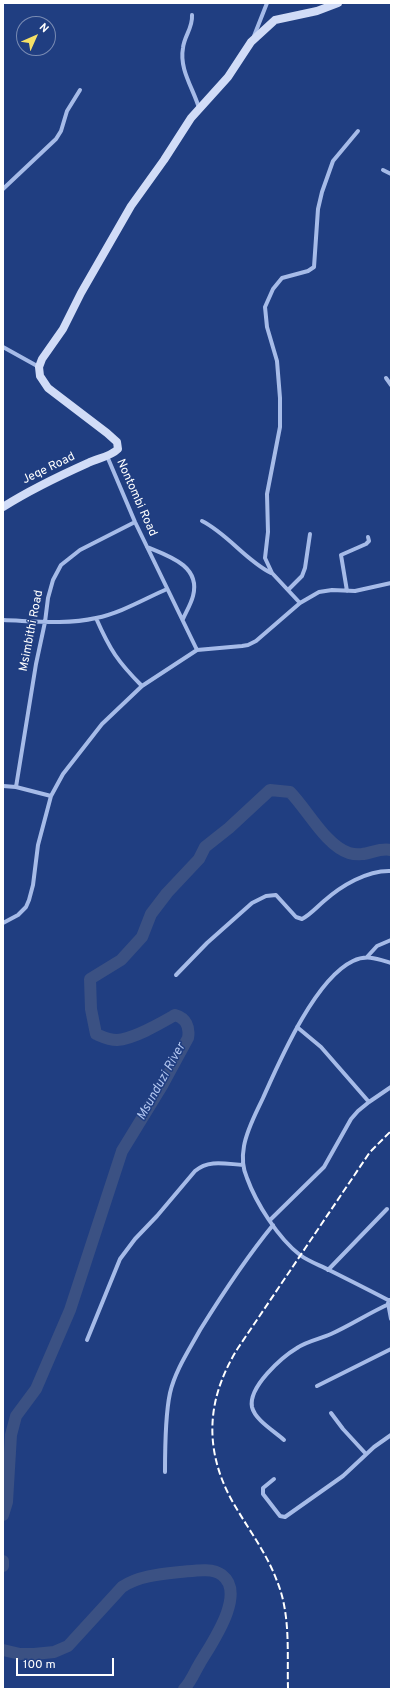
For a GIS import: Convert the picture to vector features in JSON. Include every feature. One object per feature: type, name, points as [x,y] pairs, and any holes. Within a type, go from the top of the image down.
[{"type":"street","points":[[107,456],[117,450],[119,447],[118,442],[107,432],[51,391],[40,378],[39,368],[42,359],[63,329],[81,293],[132,206],[199,108],[228,76],[251,42],[267,3]]},
{"type":"street","points":[[251,42],[275,20],[317,11],[338,3]]},
{"type":"street","points":[[192,15],[191,27],[184,43],[182,57],[184,70],[199,108]]},
{"type":"street","points":[[3,189],[56,139],[61,131],[67,111],[80,90]]},
{"type":"street","points":[[272,573],[265,558],[268,532],[267,500],[269,482],[280,436],[280,411],[276,361],[267,328],[265,307],[273,289],[282,278],[308,271],[314,267],[318,209],[322,192],[333,161],[358,131]]},
{"type":"street","points":[[384,170],[391,174]]},
{"type":"street","points":[[3,347],[39,368]]},
{"type":"street","points":[[386,378],[391,385]]},
{"type":"street","name":"Jeqe Road","points":[[3,507],[68,473],[107,456]]},
{"type":"street","name":"Nontombi Road","points":[[107,456],[135,522],[197,650]]},
{"type":"street","points":[[202,521],[216,529],[260,566],[272,573],[300,603]]},
{"type":"street","name":"Msimbithi Road","points":[[16,787],[34,671],[51,588],[57,572],[72,556],[90,544],[135,522]]},
{"type":"street","points":[[288,590],[302,576],[305,568],[310,534]]},
{"type":"street","points":[[347,591],[341,555],[366,544],[369,541],[368,537]]},
{"type":"street","name":"Nontombi Road","points":[[147,547],[182,563],[192,575],[194,585],[193,596],[182,619]]},
{"type":"street","points":[[3,923],[18,915],[29,900],[33,885],[38,845],[50,796],[63,774],[91,737],[142,686],[197,650],[248,645],[256,641],[300,603],[319,592],[332,590],[355,591],[391,584]]},
{"type":"street","points":[[3,620],[45,622],[81,621],[111,614],[168,589]]},
{"type":"street","points":[[96,618],[113,654],[120,664],[142,686]]},
{"type":"street","points":[[3,786],[16,787],[50,796]]},
{"type":"street","points":[[176,975],[215,935],[252,903],[262,897],[276,895],[300,919],[306,917],[332,894],[351,882],[370,874],[391,871]]},
{"type":"street","points":[[389,1301],[300,1255],[273,1225],[247,1178],[243,1165],[244,1144],[247,1136],[297,1027],[321,992],[339,971],[352,962],[367,957],[377,946],[391,940]]},
{"type":"street","points":[[367,957],[391,963]]},
{"type":"street","points":[[297,1027],[321,1047],[369,1102]]},
{"type":"street","points":[[270,1220],[324,1167],[351,1119],[369,1102],[391,1087]]},
{"type":"street","points":[[87,1340],[120,1259],[135,1239],[157,1216],[195,1171],[200,1166],[209,1163],[243,1165]]},
{"type":"street","points":[[328,1270],[387,1209]]},
{"type":"street","points":[[165,1472],[168,1409],[173,1382],[187,1353],[228,1285],[249,1254],[273,1225]]},
{"type":"street","points":[[389,1301],[391,1319]]},
{"type":"street","points":[[284,1440],[258,1417],[252,1407],[253,1396],[266,1375],[280,1360],[299,1347],[332,1334],[389,1301]]},
{"type":"street","points":[[317,1386],[391,1349]]},
{"type":"street","points":[[331,1413],[342,1429],[366,1454]]},
{"type":"street","points":[[274,1479],[262,1491],[280,1516],[285,1517],[343,1476],[366,1454],[391,1435]]},
{"type":"waterway","name":"Msunduzi River","points":[[3,1515],[7,1502],[11,1435],[16,1416],[36,1389],[70,1310],[122,1151],[163,1084],[188,1038],[188,1027],[182,1018],[175,1015],[147,1030],[124,1039],[111,1039],[96,1034],[91,1009],[90,979],[121,960],[142,937],[151,914],[167,893],[199,859],[205,847],[229,828],[270,790],[290,792],[332,843],[349,853],[361,854],[386,849],[391,850]]},
{"type":"waterway","name":"Msunduzi River","points":[[3,1561],[3,1566]]},
{"type":"waterway","name":"Msunduzi River","points":[[3,1650],[20,1654],[54,1652],[68,1646],[122,1587],[128,1583],[142,1578],[158,1575],[196,1570],[213,1571],[222,1575],[229,1583],[231,1594],[229,1606],[218,1632],[191,1680],[184,1689]]},
{"type":"railway","points":[[288,1689],[286,1621],[281,1594],[267,1559],[230,1497],[221,1478],[213,1440],[215,1403],[220,1384],[238,1348],[370,1152],[391,1131]]}]
